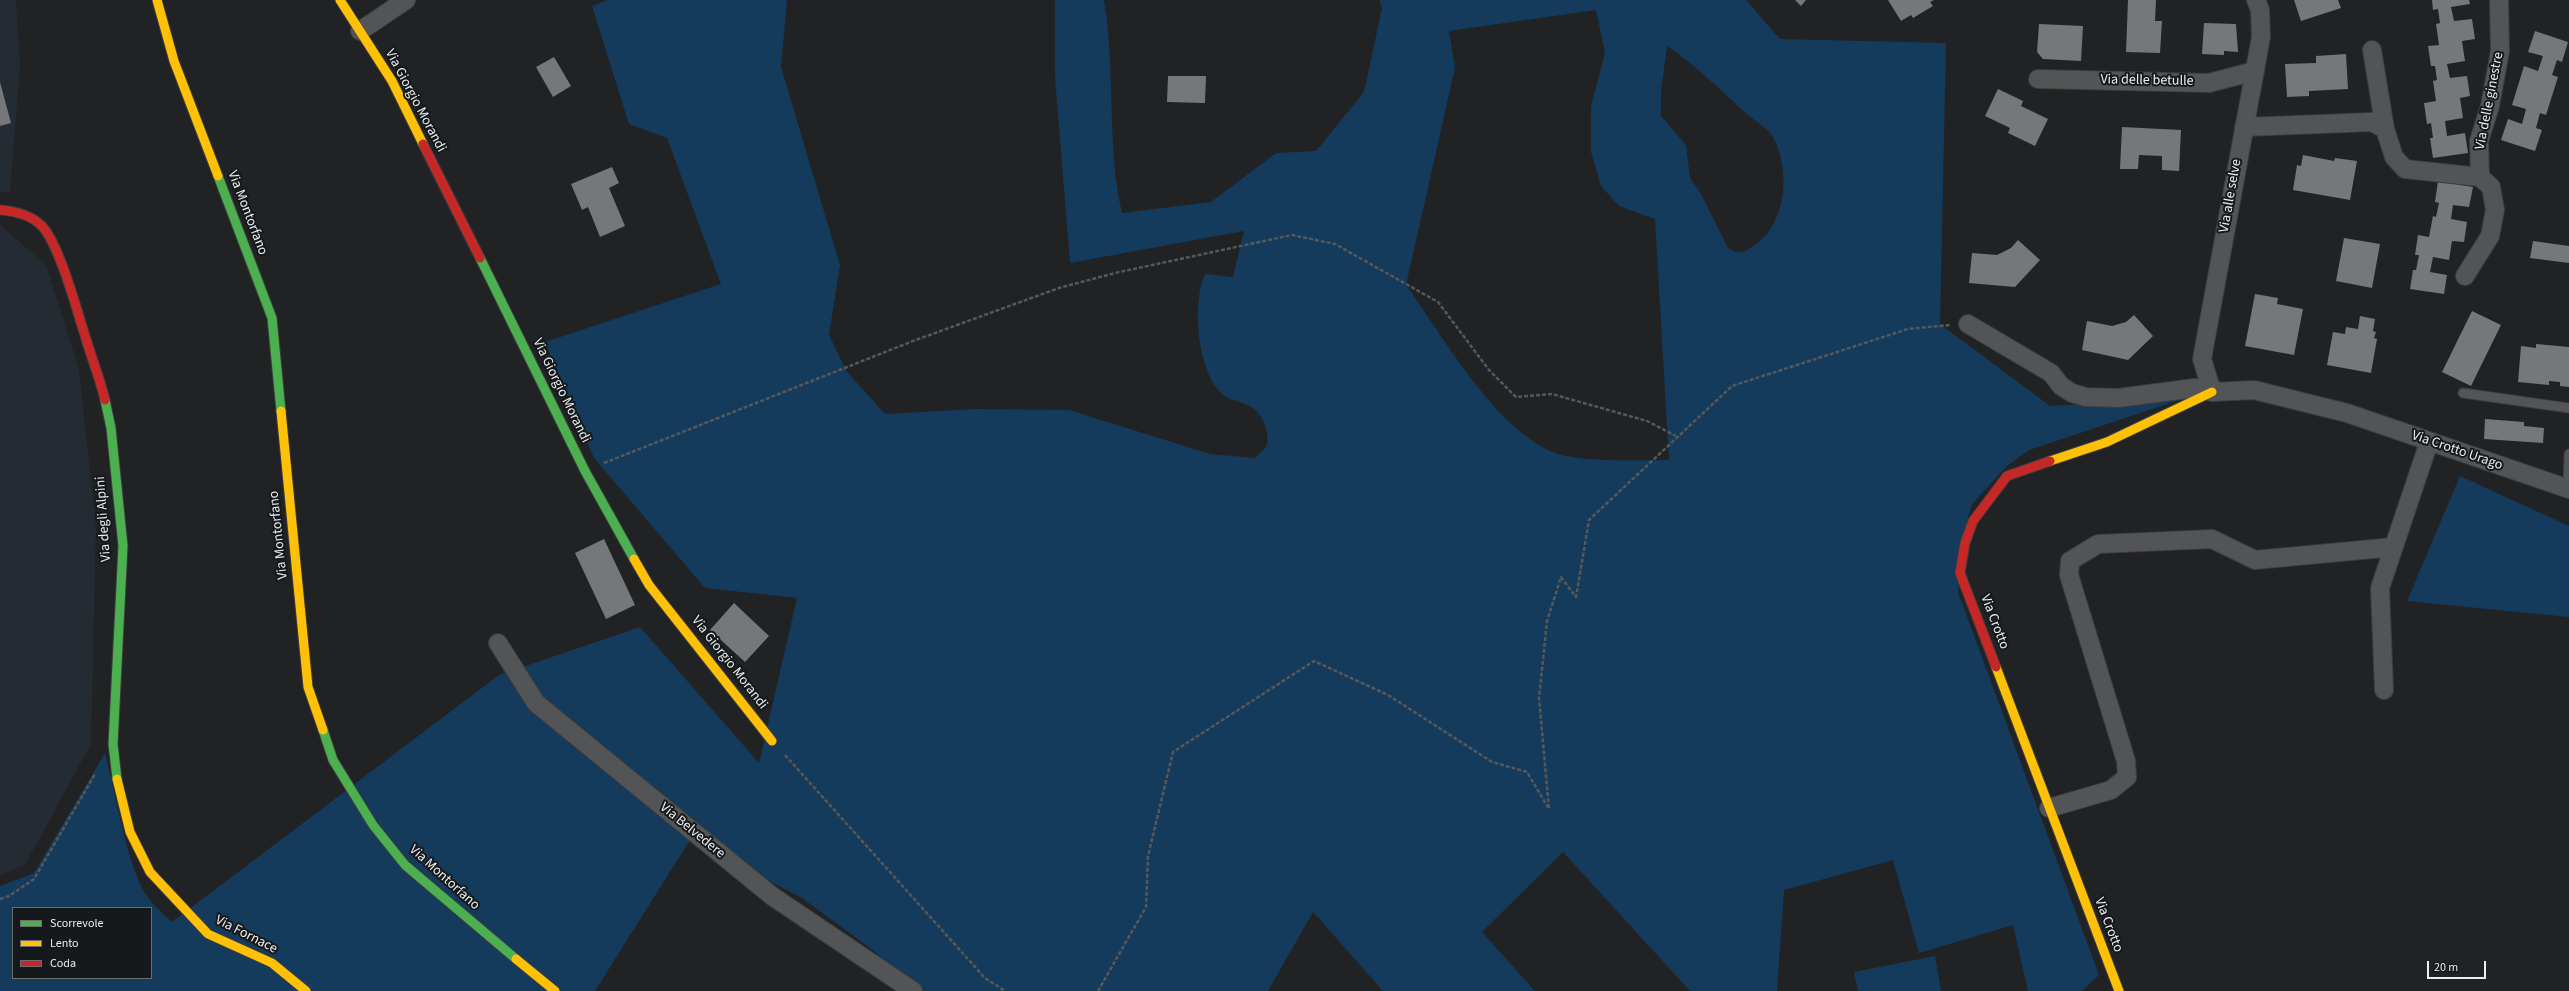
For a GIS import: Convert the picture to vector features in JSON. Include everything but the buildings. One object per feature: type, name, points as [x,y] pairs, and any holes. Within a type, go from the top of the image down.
[{"type":"street","name":"Via Montorfano","points":[[157,0],[174,61],[272,318],[308,686],[333,760],[373,825],[405,864],[555,991]]},
{"type":"street","points":[[340,0],[360,31],[383,8],[406,0]]},
{"type":"street","name":"Via alle selve","points":[[2212,392],[2202,359],[2261,37],[2260,10],[2256,0]]},
{"type":"street","name":"Via delle ginestre","points":[[2480,177],[2479,142],[2490,106],[2500,51],[2499,0]]},
{"type":"street","name":"Via Giorgio Morandi","points":[[360,31],[392,81],[585,471],[649,585],[772,741]]},
{"type":"street","points":[[2372,50],[2385,129],[2394,157],[2405,169],[2480,177],[2491,187],[2495,210],[2490,236],[2465,276]]},
{"type":"street","name":"Via delle betulle","points":[[2038,78],[2209,83],[2255,71]]},
{"type":"street","points":[[2244,127],[2372,122],[2385,129]]},
{"type":"street","name":"Via degli Alpini","points":[[0,210],[13,211],[29,217],[40,225],[49,236],[67,280],[104,396],[111,428],[123,546],[113,736],[118,790],[130,832],[150,872],[175,900]]},
{"type":"street","name":"Via Crotto Urago","points":[[1968,324],[2051,373],[2061,386],[2079,395],[2118,398],[2195,388],[2212,392],[2254,390],[2347,413],[2569,490]]},
{"type":"street","name":"Via Crotto","points":[[2120,991],[1960,573],[1965,543],[1973,521],[2008,476],[2107,442],[2212,392]]},
{"type":"street","points":[[2384,690],[2380,588],[2429,442]]},
{"type":"street","points":[[2049,808],[2110,790],[2127,777],[2126,761],[2069,576],[2070,561],[2098,544],[2212,539],[2255,560],[2394,547]]},
{"type":"street","name":"Via Belvedere","points":[[498,643],[536,703],[772,896],[913,991]]},
{"type":"street","name":"Via Fornace","points":[[175,900],[208,934],[272,963],[306,991]]},
{"type":"lane","points":[[2463,393],[2569,408]]},
{"type":"lane","name":"Via Crotto Urago","points":[[2569,454],[2569,490]]},
{"type":"path","points":[[585,471],[913,341],[1059,288],[1115,273],[1292,235],[1335,244],[1438,302],[1489,370],[1516,397],[1552,394],[1647,421],[1676,436]]},
{"type":"path","points":[[1098,991],[1146,907],[1148,856],[1173,752],[1314,661],[1388,695],[1492,762],[1527,772],[1549,809],[1539,698],[1547,621],[1561,577],[1576,597],[1589,520],[1676,436],[1732,386],[1908,329],[1968,324]]},
{"type":"path","points":[[772,741],[986,978],[1006,991]]},
{"type":"path","points":[[0,899],[9,896],[34,879],[97,771]]},
{"type":"shaded area","points":[[0,0],[16,0],[20,65],[10,193],[0,192]]},
{"type":"shaded area","points":[[607,0],[787,0],[781,67],[840,265],[829,335],[847,372],[885,414],[974,409],[1069,410],[1210,454],[1255,458],[1267,446],[1268,440],[1264,421],[1251,407],[1222,394],[1212,380],[1201,351],[1198,317],[1201,286],[1205,274],[1233,277],[1244,231],[1070,263],[1055,77],[1055,0],[1104,0],[1110,53],[1114,160],[1122,213],[1211,202],[1276,153],[1316,151],[1364,92],[1382,8],[1379,0],[1746,0],[1780,39],[1946,43],[1940,324],[2050,406],[2185,398],[2029,450],[2007,466],[1972,504],[1966,525],[1958,592],[2099,975],[2082,991],[2028,991],[2013,925],[1919,953],[1893,860],[1784,890],[1777,991],[1690,991],[1563,852],[1482,932],[1535,991],[1383,991],[1313,912],[1268,991],[913,991],[874,951],[802,898],[690,840],[595,991],[0,991],[0,886],[34,873],[105,753],[121,823],[136,875],[149,899],[172,922],[499,675],[640,627],[759,763],[797,598],[705,588],[594,458],[545,342],[721,284],[667,138],[629,124],[592,6]],"holes":[[[1596,10],[1605,53],[1591,106],[1591,152],[1601,186],[1619,206],[1655,219],[1669,460],[1579,458],[1566,456],[1542,447],[1519,430],[1497,409],[1476,384],[1406,285],[1455,68],[1449,31]],[[1667,46],[1768,131],[1773,137],[1779,150],[1783,181],[1779,212],[1773,226],[1764,238],[1746,251],[1735,252],[1728,248],[1700,192],[1690,178],[1686,145],[1661,116],[1661,92]]]},
{"type":"shaded area","points":[[0,225],[46,265],[79,369],[96,528],[91,744],[25,865],[0,875]]},
{"type":"shaded area","points":[[2460,476],[2569,526],[2569,617],[2407,601]]},
{"type":"shaded area","points":[[1935,956],[1941,991],[1858,991],[1854,972]]},
{"type":"traffic: fast","points":[[218,176],[272,318],[281,411]]},
{"type":"traffic: fast","points":[[480,258],[585,471],[634,559]]},
{"type":"traffic: fast","points":[[105,400],[111,428],[123,546],[113,744],[117,779]]},
{"type":"traffic: fast","points":[[323,730],[333,760],[373,825],[405,865],[516,959]]},
{"type":"traffic: slow","points":[[157,0],[174,61],[218,176]]},
{"type":"traffic: slow","points":[[340,0],[392,81],[423,144]]},
{"type":"traffic: slow","points":[[2050,461],[2107,442],[2212,392]]},
{"type":"traffic: slow","points":[[281,411],[308,687],[323,730]]},
{"type":"traffic: slow","points":[[634,559],[649,585],[772,741]]},
{"type":"traffic: slow","points":[[1996,667],[2119,991]]},
{"type":"traffic: slow","points":[[117,779],[130,832],[150,872],[208,934],[272,963],[306,991]]},
{"type":"traffic: slow","points":[[516,959],[555,991]]},
{"type":"traffic: jam","points":[[423,144],[480,258]]},
{"type":"traffic: jam","points":[[0,210],[11,211],[28,216],[38,222],[49,235],[67,280],[105,400]]},
{"type":"traffic: jam","points":[[1996,667],[1960,573],[1965,543],[1973,521],[2007,476],[2050,461]]}]
